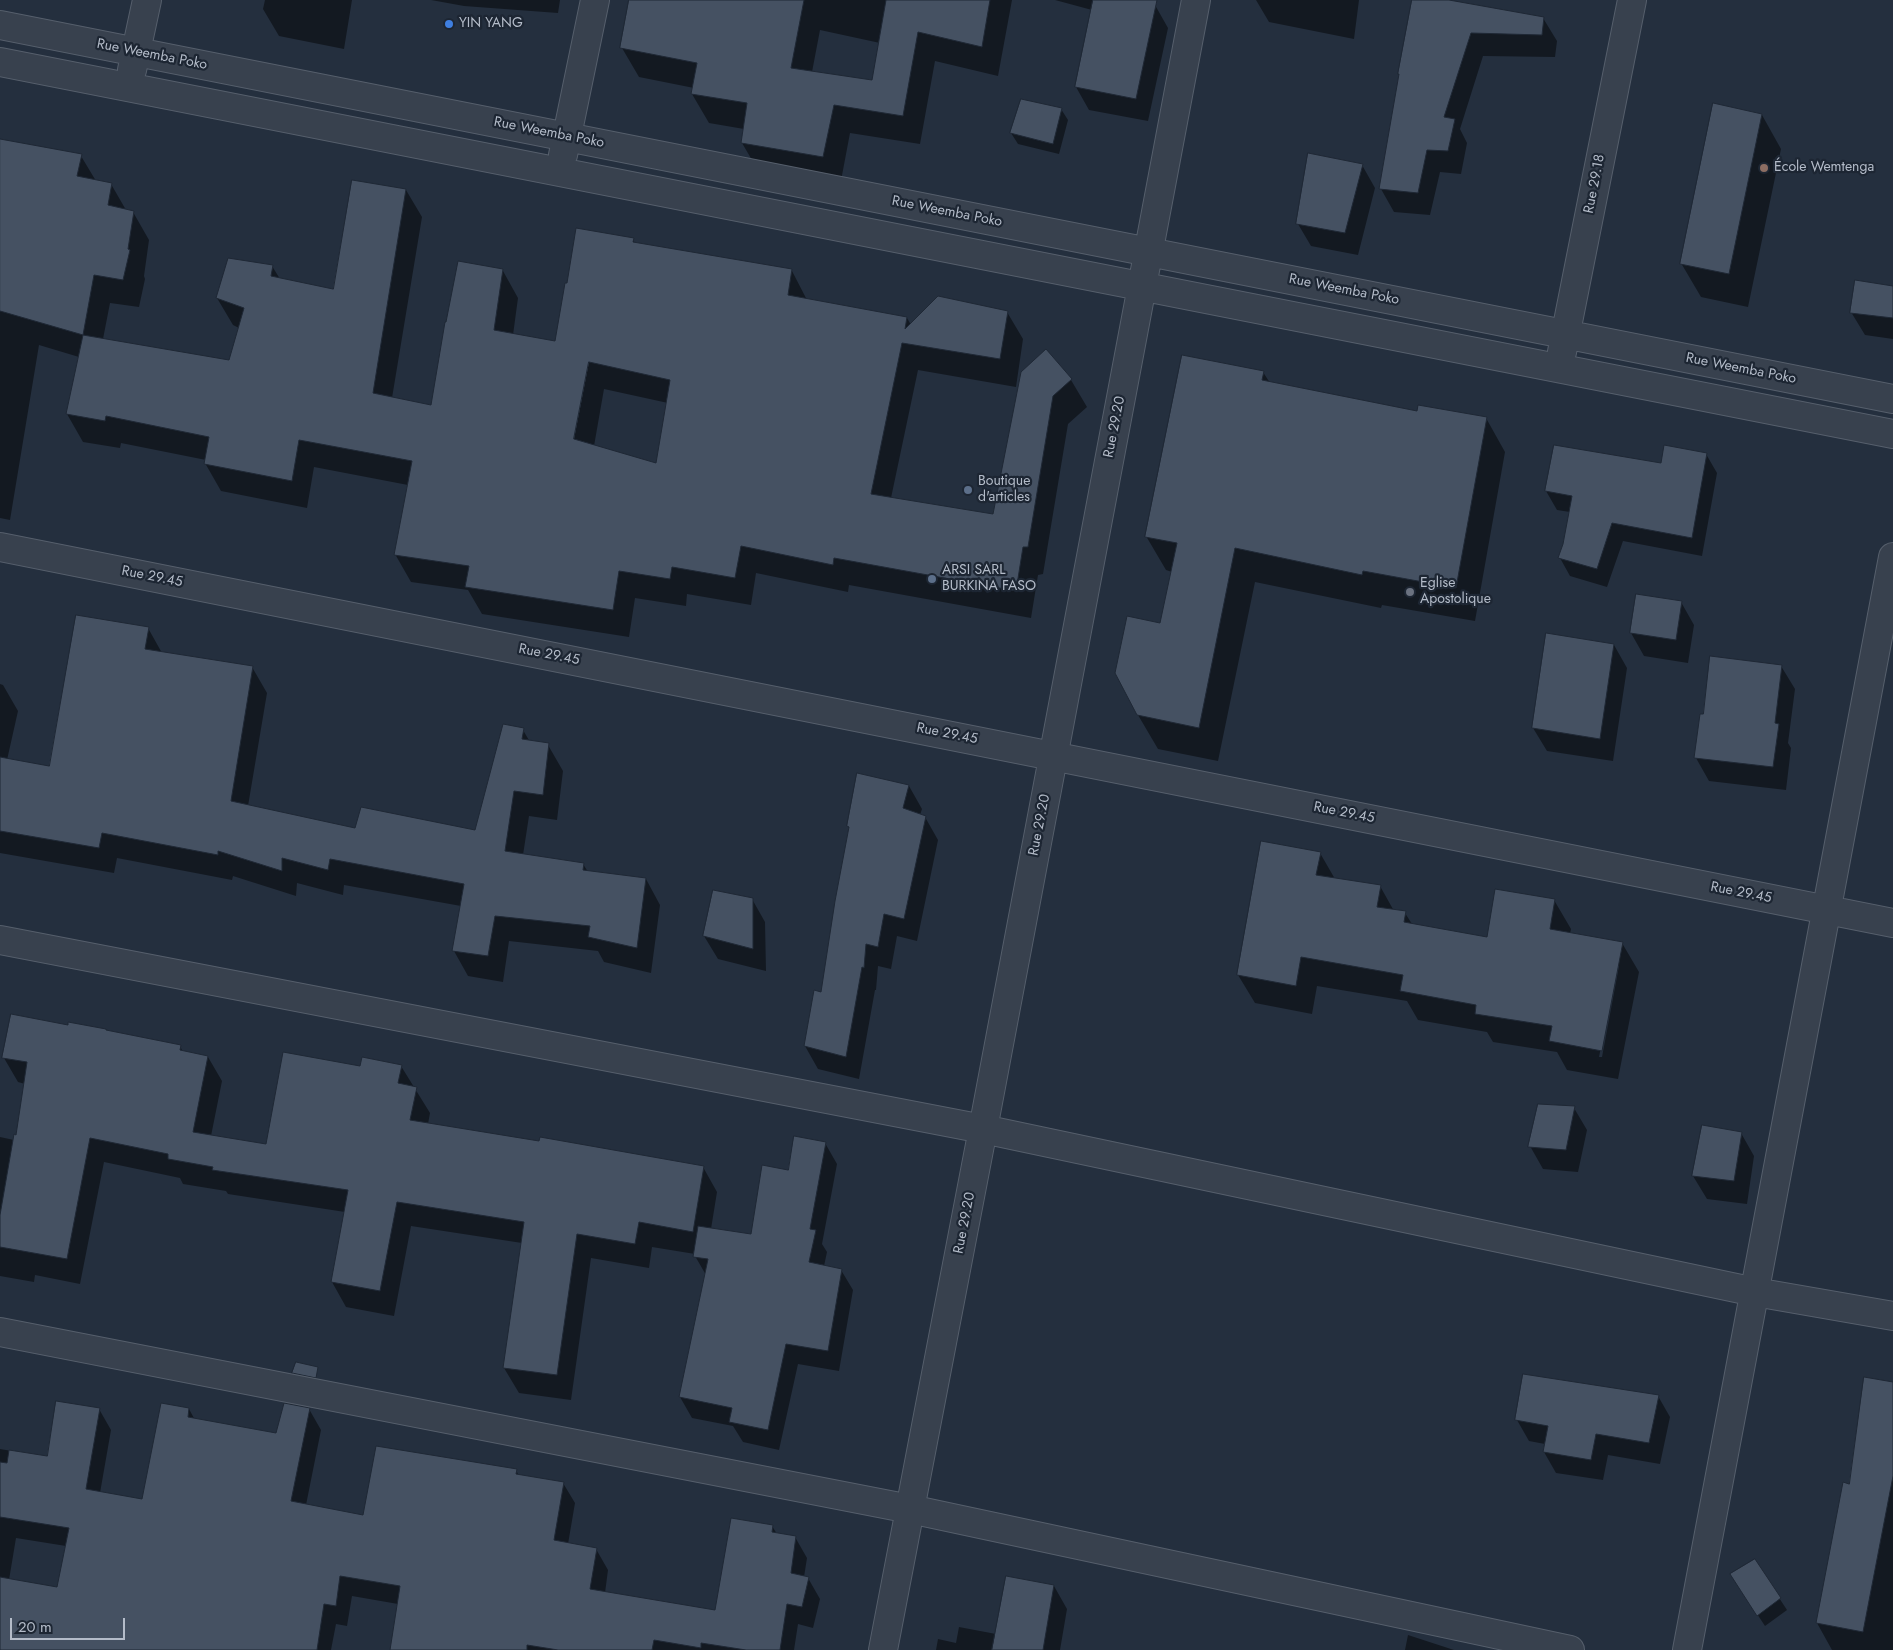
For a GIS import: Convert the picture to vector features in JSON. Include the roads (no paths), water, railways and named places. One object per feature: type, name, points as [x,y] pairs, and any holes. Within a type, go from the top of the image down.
[{"type":"street","points":[[128,87],[147,0]]},
{"type":"street","points":[[560,172],[595,0]]},
{"type":"street","name":"Rue 29.20","points":[[883,1650],[1196,0]]},
{"type":"street","name":"Rue 29.18","points":[[1559,368],[1632,0]]},
{"type":"street","name":"Rue Weemba Poko","points":[[0,25],[1893,399]]},
{"type":"street","points":[[0,62],[1893,434]]},
{"type":"street","name":"Rue 29.45","points":[[0,547],[1893,923]]},
{"type":"street","points":[[1687,1650],[1893,558]]},
{"type":"street","points":[[0,940],[983,1129],[1755,1292],[1893,1316]]},
{"type":"street","points":[[0,1332],[910,1509],[1570,1650]]},
{"type":"place","name":"YIN YANG","points":[[449,24]]},
{"type":"place","name":"École Wemtenga","points":[[1764,168]]},
{"type":"place","name":"Boutique d'articles","points":[[968,490]]},
{"type":"place","name":"ARSI SARL BURKINA FASO","points":[[932,579]]},
{"type":"place","name":"Eglise Apostolique","points":[[1410,592]]}]
